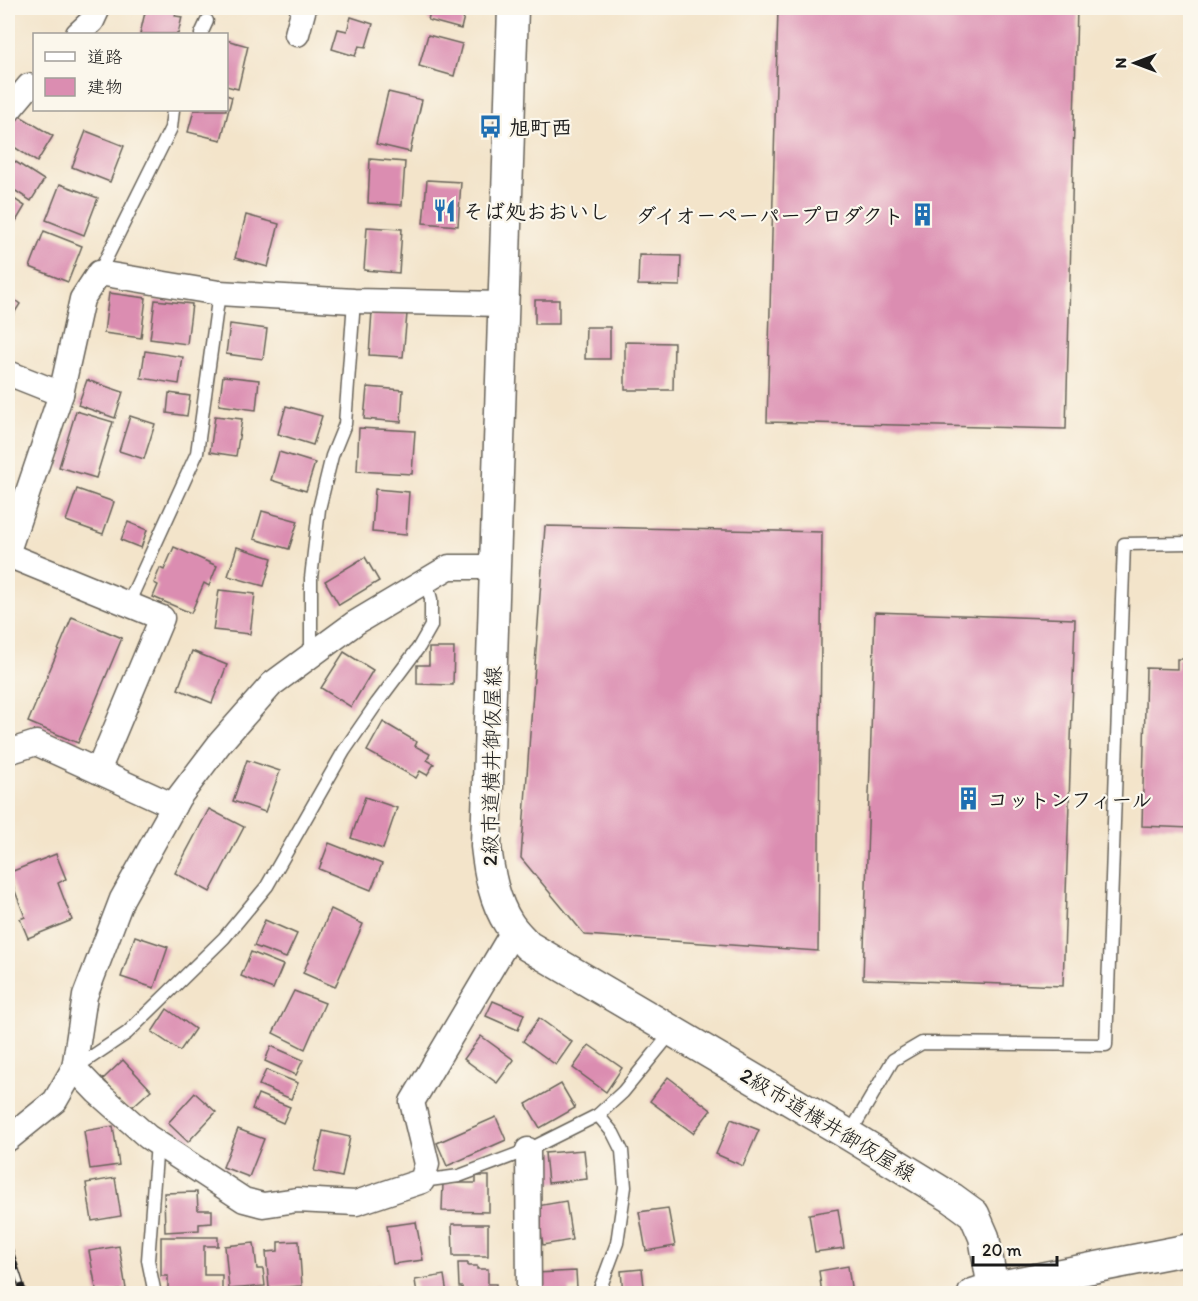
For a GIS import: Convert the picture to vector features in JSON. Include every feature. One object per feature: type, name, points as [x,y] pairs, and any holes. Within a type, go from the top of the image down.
[{"type":"street","points":[[79,33],[92,21],[98,8]]},
{"type":"street","points":[[297,34],[304,8]]},
{"type":"street","name":"2級市道横井御仮屋線","points":[[513,8],[486,846],[489,877],[509,924],[528,946],[849,1135],[974,1214],[984,1237],[987,1291]]},
{"type":"street","points":[[8,111],[29,86]]},
{"type":"street","points":[[98,771],[162,618],[8,553],[61,394],[82,299],[99,273],[219,293],[354,301],[503,304]]},
{"type":"street","points":[[8,373],[61,394]]},
{"type":"street","points":[[8,1139],[55,1101],[74,1068],[85,996],[122,899],[174,806],[220,743],[272,684],[355,623],[448,567],[496,567]]},
{"type":"street","points":[[8,752],[36,743],[174,806]]},
{"type":"street","points":[[74,1068],[97,1092],[157,1143],[244,1200],[263,1205],[297,1200],[356,1203],[422,1181],[427,1164],[412,1102],[514,930]]},
{"type":"street","points":[[528,1150],[529,1293]]},
{"type":"street","points":[[987,1291],[1191,1249]]},
{"type":"lane","points":[[201,33],[207,21]]},
{"type":"lane","points":[[99,273],[171,128],[174,111]]},
{"type":"lane","points":[[128,604],[197,453],[219,293]]},
{"type":"lane","points":[[310,655],[311,578],[319,509],[332,456],[345,424],[354,301]]},
{"type":"lane","points":[[849,1135],[893,1060],[922,1043],[1106,1045],[1125,544],[1191,543]]},
{"type":"lane","points":[[74,1068],[127,1033],[224,939],[267,886],[344,751],[376,702],[419,647],[431,626],[431,599],[426,581]]},
{"type":"lane","points":[[422,1181],[459,1176],[528,1150],[598,1115],[623,1092],[672,1032]]},
{"type":"lane","points":[[598,1115],[613,1133],[622,1151],[625,1188],[617,1243],[598,1293]]},
{"type":"lane","points":[[155,1293],[148,1260],[157,1143]]},
{"type":"building","points":[[146,8],[177,8],[175,16],[182,17],[178,33],[140,33]]},
{"type":"building","points":[[431,8],[466,8],[461,29],[428,20]]},
{"type":"building","name":"ダイオ－ペーパープロダクト","points":[[778,8],[1077,8],[1066,429],[767,422]]},
{"type":"building","points":[[351,17],[373,24],[366,47],[359,46],[355,56],[332,49],[338,29],[347,31]]},
{"type":"building","points":[[428,35],[462,44],[454,76],[419,66]]},
{"type":"building","points":[[228,41],[248,46],[238,89],[228,86]]},
{"type":"building","points":[[388,92],[422,100],[410,152],[376,144]]},
{"type":"building","points":[[228,96],[232,97],[221,140],[188,132],[194,111],[228,111]]},
{"type":"building","points":[[15,113],[53,136],[37,162],[8,143],[8,125]]},
{"type":"building","points":[[86,131],[124,146],[110,182],[72,167]]},
{"type":"building","points":[[8,157],[44,180],[31,201],[8,186]]},
{"type":"building","points":[[370,159],[405,162],[402,205],[368,203]]},
{"type":"building","points":[[427,180],[461,182],[458,226],[423,223]]},
{"type":"building","points":[[60,184],[98,198],[84,235],[46,220]]},
{"type":"building","points":[[8,195],[25,206],[12,228],[8,225]]},
{"type":"building","points":[[246,215],[279,224],[268,267],[235,258]]},
{"type":"building","points":[[367,227],[402,229],[399,273],[364,270]]},
{"type":"building","points":[[44,231],[82,246],[68,282],[30,267]]},
{"type":"building","points":[[639,255],[681,256],[680,286],[638,285]]},
{"type":"building","points":[[109,293],[146,298],[141,338],[104,333]]},
{"type":"building","points":[[8,295],[20,304],[8,323]]},
{"type":"building","points":[[155,300],[192,304],[187,344],[150,339]]},
{"type":"building","points":[[535,300],[559,300],[559,324],[535,324]]},
{"type":"building","points":[[372,311],[407,314],[403,357],[369,355]]},
{"type":"building","points":[[230,324],[267,329],[263,359],[226,354]]},
{"type":"building","points":[[586,327],[610,327],[610,359],[585,359]]},
{"type":"building","points":[[625,342],[674,343],[673,390],[625,390]]},
{"type":"building","points":[[145,351],[183,357],[179,384],[141,378]]},
{"type":"building","points":[[223,376],[259,380],[256,410],[219,405]]},
{"type":"building","points":[[87,380],[123,392],[115,418],[78,405]]},
{"type":"building","points":[[367,387],[403,390],[401,422],[364,419]]},
{"type":"building","points":[[169,393],[190,396],[187,416],[167,413]]},
{"type":"building","points":[[286,406],[322,416],[313,445],[278,434]]},
{"type":"building","points":[[76,411],[113,422],[96,478],[59,467]]},
{"type":"building","points":[[130,416],[155,424],[144,459],[119,451]]},
{"type":"building","points":[[215,416],[242,419],[236,456],[210,452]]},
{"type":"building","points":[[359,428],[415,431],[412,474],[357,471]]},
{"type":"building","points":[[279,452],[315,463],[306,491],[271,480]]},
{"type":"building","points":[[77,489],[114,502],[103,534],[66,521]]},
{"type":"building","points":[[375,489],[409,492],[406,535],[372,532]]},
{"type":"building","points":[[262,511],[298,521],[289,549],[254,539]]},
{"type":"building","points":[[128,522],[147,530],[141,548],[121,540]]},
{"type":"building","points":[[545,526],[822,532],[818,951],[585,935],[521,858]]},
{"type":"building","points":[[174,547],[217,566],[209,586],[204,583],[191,613],[153,597],[158,585],[154,583],[160,568],[164,570]]},
{"type":"building","points":[[237,547],[272,558],[264,586],[228,576]]},
{"type":"building","points":[[365,557],[379,581],[339,605],[325,581]]},
{"type":"building","points":[[219,590],[255,594],[250,634],[213,630]]},
{"type":"building","name":"コットンフィール","points":[[875,612],[1075,619],[1063,986],[863,979]]},
{"type":"building","points":[[72,617],[122,638],[78,743],[28,722]]},
{"type":"building","points":[[429,648],[454,648],[453,685],[417,684],[417,665],[429,665]]},
{"type":"building","points":[[192,651],[227,665],[212,703],[178,689]]},
{"type":"building","points":[[344,652],[373,670],[351,707],[321,688]]},
{"type":"building","points":[[1177,659],[1190,659],[1190,828],[1142,826],[1146,668],[1177,669]]},
{"type":"building","points":[[383,722],[417,742],[415,746],[430,754],[427,760],[434,764],[427,775],[420,771],[416,778],[367,751]]},
{"type":"building","points":[[247,760],[280,771],[265,812],[233,801]]},
{"type":"building","points":[[365,797],[397,808],[383,849],[351,838]]},
{"type":"building","points":[[209,809],[244,827],[210,892],[175,873]]},
{"type":"building","points":[[329,843],[382,864],[371,890],[319,869]]},
{"type":"building","points":[[56,854],[66,879],[58,883],[72,920],[28,938],[20,919],[25,917],[8,873]]},
{"type":"building","points":[[331,909],[363,924],[335,987],[303,973]]},
{"type":"building","points":[[265,920],[297,934],[286,958],[254,946]]},
{"type":"building","points":[[135,936],[168,947],[154,988],[121,977]]},
{"type":"building","points":[[251,952],[283,965],[273,989],[241,976]]},
{"type":"building","points":[[294,991],[325,1003],[305,1049],[273,1033]]},
{"type":"building","points":[[493,1001],[524,1014],[518,1030],[486,1016]]},
{"type":"building","points":[[167,1009],[195,1029],[180,1051],[152,1032]]},
{"type":"building","points":[[539,1018],[572,1042],[556,1065],[523,1041]]},
{"type":"building","points":[[481,1036],[514,1060],[497,1083],[464,1059]]},
{"type":"building","points":[[589,1045],[622,1068],[606,1092],[573,1068]]},
{"type":"building","points":[[271,1046],[303,1060],[296,1075],[265,1061]]},
{"type":"building","points":[[123,1060],[151,1090],[130,1109],[103,1079]]},
{"type":"building","points":[[266,1070],[298,1083],[291,1099],[259,1085]]},
{"type":"building","points":[[668,1077],[711,1110],[693,1133],[650,1101]]},
{"type":"building","points":[[561,1084],[575,1108],[540,1128],[526,1104]]},
{"type":"building","points":[[195,1093],[216,1112],[188,1142],[168,1123]]},
{"type":"building","points":[[258,1094],[290,1107],[283,1123],[252,1109]]},
{"type":"building","points":[[496,1117],[506,1140],[447,1166],[437,1143]]},
{"type":"building","points":[[731,1119],[759,1130],[743,1166],[716,1154]]},
{"type":"building","points":[[113,1126],[119,1165],[90,1169],[84,1131]]},
{"type":"building","points":[[238,1129],[264,1139],[249,1177],[223,1167]]},
{"type":"building","points":[[323,1131],[350,1137],[342,1177],[314,1171]]},
{"type":"building","points":[[584,1150],[587,1179],[548,1183],[545,1153]]},
{"type":"building","points":[[476,1176],[489,1176],[489,1212],[442,1211],[443,1183],[476,1183]]},
{"type":"building","points":[[115,1178],[121,1216],[92,1221],[86,1183]]},
{"type":"building","points":[[197,1192],[198,1210],[212,1210],[212,1223],[199,1224],[199,1230],[165,1232],[164,1193]]},
{"type":"building","points":[[566,1201],[572,1240],[543,1245],[537,1206]]},
{"type":"building","points":[[668,1208],[675,1246],[646,1251],[639,1212]]},
{"type":"building","points":[[838,1209],[844,1248],[815,1252],[809,1214]]},
{"type":"building","points":[[416,1222],[423,1260],[393,1264],[387,1226]]},
{"type":"building","points":[[452,1224],[488,1224],[488,1256],[453,1256]]},
{"type":"building","points":[[161,1237],[218,1237],[218,1246],[204,1246],[204,1275],[222,1275],[222,1294],[168,1294],[168,1276],[161,1276]]},
{"type":"building","points":[[299,1241],[302,1286],[269,1288],[266,1252],[278,1251],[278,1242]]},
{"type":"building","points":[[254,1243],[257,1269],[263,1269],[265,1286],[229,1289],[225,1246]]},
{"type":"building","points":[[119,1246],[126,1289],[97,1294],[89,1251]]},
{"type":"building","points":[[458,1263],[468,1263],[468,1266],[477,1266],[477,1269],[488,1269],[488,1284],[496,1284],[496,1294],[463,1294],[462,1287],[459,1287]]},
{"type":"building","points":[[848,1266],[852,1294],[822,1294],[819,1271]]},
{"type":"building","points":[[642,1269],[645,1294],[623,1294],[621,1271]]},
{"type":"building","points":[[576,1271],[577,1288],[569,1289],[569,1294],[537,1294],[536,1273]]},
{"type":"building","points":[[444,1275],[447,1294],[417,1294],[415,1280]]},
{"type":"building","points":[[377,1287],[379,1294],[361,1294],[361,1293]]},
{"type":"railway","points":[[8,1244],[24,1294]]},
{"type":"place","name":"旭町西","points":[[491,127]]},
{"type":"place","name":"そば処おおいし","points":[[445,211]]},
{"type":"place","name":"ダイオ－ペーパープロダクト","points":[[922,215]]},
{"type":"place","name":"コットンフィール","points":[[969,799]]}]
